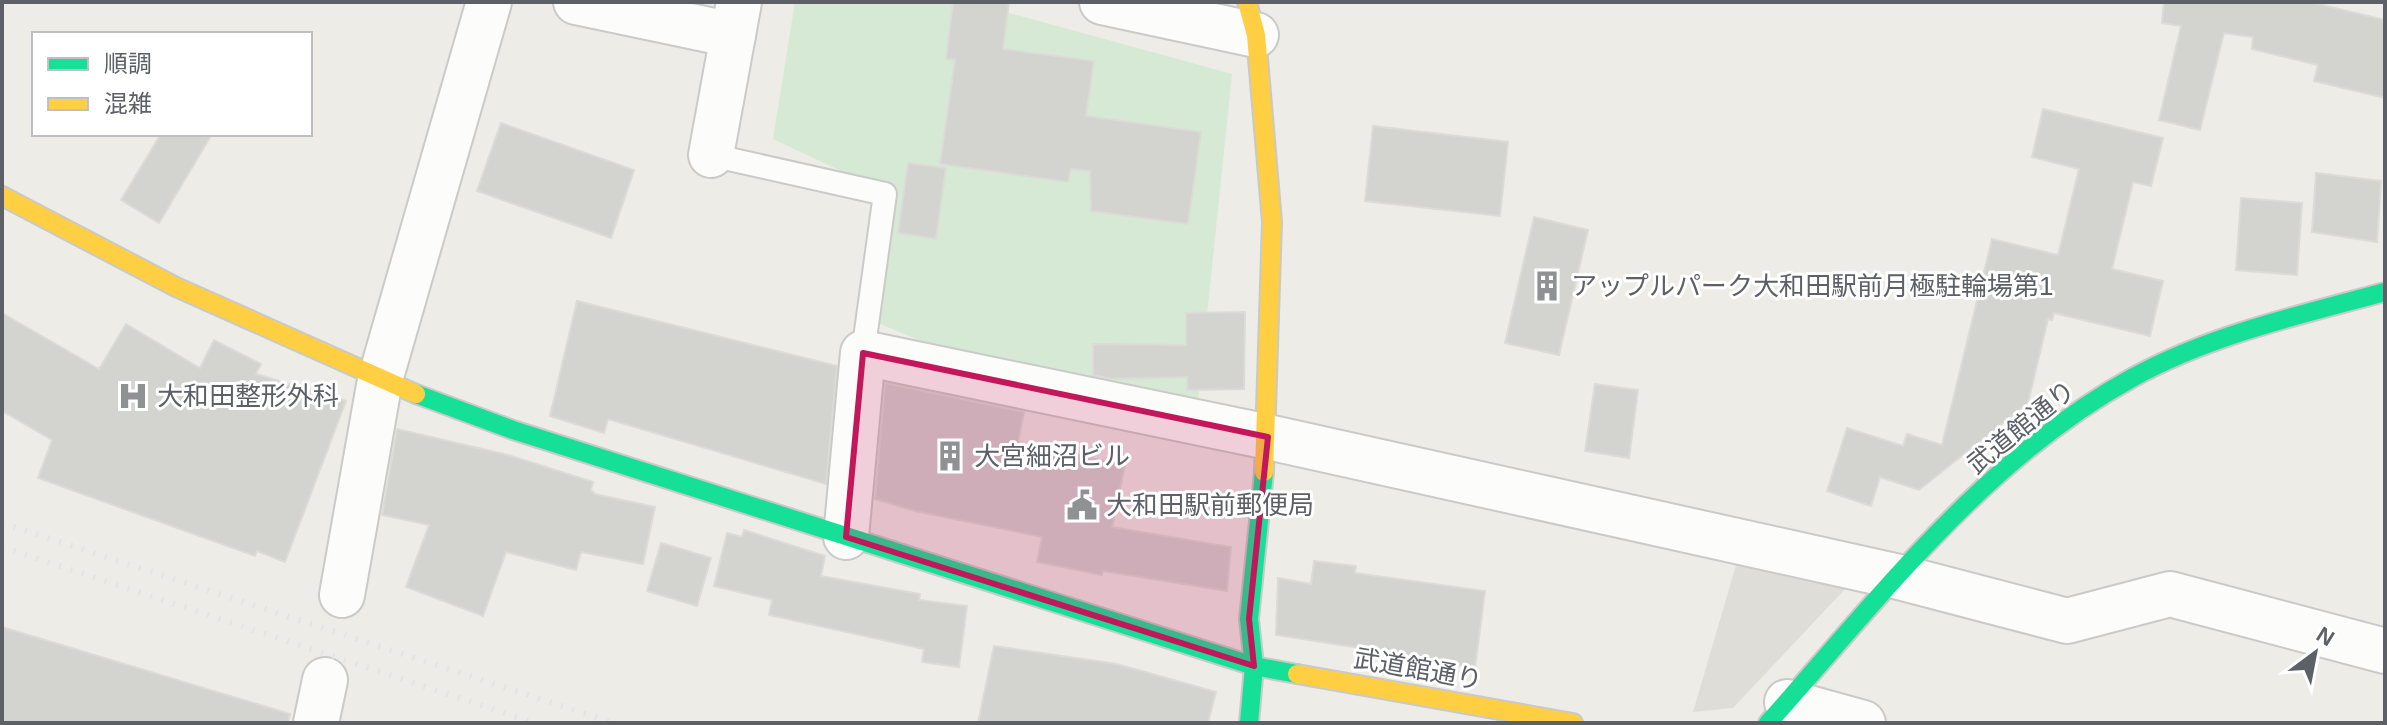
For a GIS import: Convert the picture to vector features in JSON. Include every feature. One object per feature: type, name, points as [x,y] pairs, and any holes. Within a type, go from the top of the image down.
[{"type":"street","points":[[342,595],[380,380],[489,2]]},
{"type":"street","points":[[576,2],[736,18],[711,155]]},
{"type":"street","points":[[1102,2],[1252,19],[1272,222],[1268,437],[1249,619],[1254,666],[1249,723]]},
{"type":"street","name":"武道館通り","points":[[2,196],[176,287],[380,380],[513,430],[1254,666],[1573,723]]},
{"type":"street","name":"武道館通り","points":[[1777,713],[1970,502],[2029,448],[2077,411],[2133,378],[2198,348],[2385,292]]},
{"type":"street","points":[[846,537],[863,353],[1268,437],[1899,577],[2067,621],[2170,594],[2385,651]]},
{"type":"street","points":[[316,723],[325,680]]},
{"type":"street","points":[[1777,713],[1863,723]]},
{"type":"lane","points":[[711,155],[885,194],[863,353]]},
{"type":"highlighted area","points":[[863,353],[1268,437],[1249,619],[1254,666],[846,537]]},
{"type":"shaded area","points":[[1739,555],[1840,575],[1844,590],[1733,708],[1693,712]]},
{"type":"green space","points":[[795,2],[969,2],[1232,74],[1198,402],[962,358],[873,321],[892,195],[773,139]]},
{"type":"building","points":[[953,2],[1009,2],[1003,49],[1094,61],[1086,116],[1201,132],[1188,224],[1091,211],[1090,171],[1071,169],[1068,182],[940,164],[955,60],[946,59]]},
{"type":"building","points":[[2164,2],[2310,2],[2385,20],[2385,98],[2314,81],[2318,65],[2252,49],[2253,37],[2224,33],[2200,130],[2159,120],[2181,26],[2162,23]]},
{"type":"building","points":[[2043,109],[2163,138],[2151,186],[2133,182],[2112,269],[2163,281],[2150,336],[2054,313],[2052,320],[2048,319],[2028,403],[1919,490],[1880,477],[1871,506],[1827,491],[1847,428],[1903,446],[1907,434],[1942,445],[1992,239],[2058,255],[2079,169],[2032,157]]},
{"type":"building","points":[[501,123],[634,170],[611,238],[477,191]]},
{"type":"building","points":[[1373,126],[1508,142],[1500,216],[1365,201]]},
{"type":"building","points":[[160,136],[211,136],[159,223],[121,200]]},
{"type":"building","points":[[908,163],[946,168],[936,239],[898,233]]},
{"type":"building","points":[[2316,173],[2381,181],[2377,242],[2312,232]]},
{"type":"building","points":[[2241,198],[2302,203],[2297,275],[2236,270]]},
{"type":"building","name":"アップルパーク大和田駅前月極駐輪場第1","points":[[1534,217],[1588,230],[1559,355],[1505,343]]},
{"type":"building","points":[[577,301],[837,366],[826,484],[608,419],[604,433],[550,416]]},
{"type":"building","points":[[1245,312],[1244,389],[1187,390],[1187,377],[1112,379],[1093,375],[1093,344],[1186,345],[1186,313]]},
{"type":"building","points":[[2,313],[99,369],[126,324],[200,368],[214,340],[261,364],[256,374],[346,401],[285,562],[257,551],[255,556],[38,478],[52,440],[2,411]]},
{"type":"building","points":[[885,383],[1024,412],[1018,443],[1125,465],[1112,527],[1231,547],[1227,591],[1103,571],[1102,575],[1037,562],[1042,537],[915,511],[875,499]]},
{"type":"building","points":[[1595,384],[1638,390],[1629,458],[1585,451]]},
{"type":"building","points":[[397,429],[508,455],[593,482],[591,490],[595,494],[655,507],[643,564],[581,552],[576,570],[506,552],[483,616],[406,587],[429,525],[382,515]]},
{"type":"building","points":[[744,530],[825,556],[821,576],[920,594],[919,600],[967,606],[959,667],[922,662],[924,649],[769,615],[772,600],[714,586],[727,533],[742,537]]},
{"type":"building","points":[[661,543],[711,558],[697,606],[647,591]]},
{"type":"building","points":[[1314,561],[1356,566],[1355,573],[1485,591],[1475,668],[1359,652],[1360,648],[1276,635],[1278,578],[1311,584]]},
{"type":"building","points":[[2,627],[290,714],[288,723],[2,723]]},
{"type":"building","points":[[994,646],[1117,664],[1216,692],[1208,723],[978,723]]},
{"type":"railway","points":[[2,523],[614,723]]},
{"type":"railway","points":[[2,547],[535,723]]},
{"type":"traffic: fast","points":[[1768,723],[1936,534],[2028,449],[2078,411],[2132,378],[2192,350],[2288,318],[2385,292]]},
{"type":"traffic: fast","points":[[416,394],[513,430],[1254,666],[1297,674]]},
{"type":"traffic: fast","points":[[1249,723],[1254,666],[1249,619],[1264,472]]},
{"type":"traffic: slow","points":[[1247,2],[1256,35],[1272,222],[1264,472]]},
{"type":"traffic: slow","points":[[2,196],[176,287],[416,394]]},
{"type":"traffic: slow","points":[[1297,674],[1573,723]]},
{"type":"place","name":"アップルパーク大和田駅前月極駐輪場第1","points":[[1547,286]]},
{"type":"place","name":"大和田整形外科","points":[[133,396]]},
{"type":"place","name":"大宮細沼ビル","points":[[950,456]]},
{"type":"place","name":"大和田駅前郵便局","points":[[1082,505]]}]
